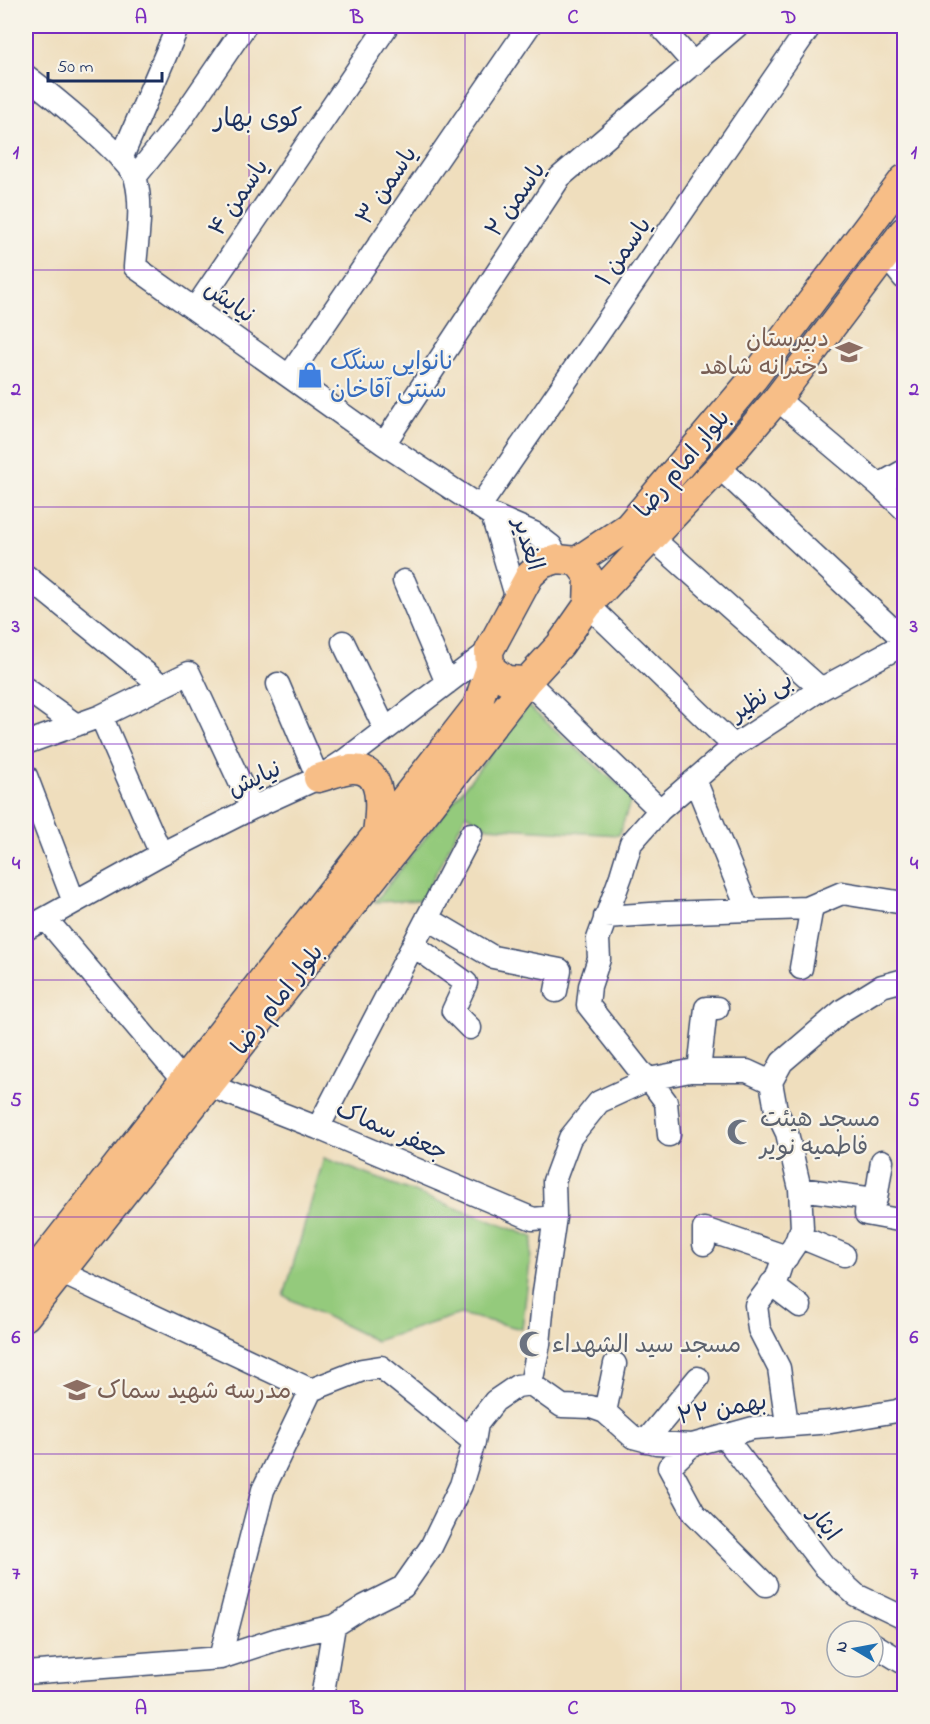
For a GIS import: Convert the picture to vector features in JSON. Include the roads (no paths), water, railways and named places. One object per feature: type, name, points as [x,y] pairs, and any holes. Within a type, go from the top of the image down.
[{"type":"main road","name":"بلوار امام رضا","points":[[26,1316],[377,834],[477,706],[489,659],[530,575],[542,564],[567,560],[628,527],[753,379],[904,179]]},
{"type":"main road","name":"بلوار امام رضا","points":[[26,1282],[434,801],[527,681],[560,645],[588,605],[719,467],[777,399],[904,231]]},
{"type":"main road","points":[[567,560],[589,577],[588,605]]},
{"type":"main road","points":[[489,659],[506,680],[527,681]]},
{"type":"main road","points":[[318,778],[351,769],[367,772],[377,783],[380,811],[377,834]]},
{"type":"street","points":[[121,159],[178,26]]},
{"type":"street","points":[[135,177],[180,121],[245,26]]},
{"type":"street","name":"یاسمن ۴","points":[[195,309],[387,26]]},
{"type":"street","name":"یاسمن ۳","points":[[289,376],[529,26]]},
{"type":"street","points":[[660,26],[694,64]]},
{"type":"street","name":"یاسمن ۲","points":[[384,444],[560,177],[737,26]]},
{"type":"street","name":"یاسمن ۱","points":[[486,510],[810,26]]},
{"type":"street","name":"نیایش","points":[[26,76],[56,99],[121,159],[135,177],[140,208],[135,267],[384,444],[486,510]]},
{"type":"street","points":[[886,256],[904,278]]},
{"type":"street","points":[[777,399],[904,509]]},
{"type":"street","points":[[719,467],[904,642]]},
{"type":"street","points":[[879,485],[904,471]]},
{"type":"street","name":"الغدیر","points":[[486,510],[534,533],[567,560]]},
{"type":"street","name":"الغدیر","points":[[486,510],[517,599]]},
{"type":"street","points":[[652,538],[821,689]]},
{"type":"street","points":[[26,576],[162,686]]},
{"type":"street","points":[[404,581],[447,683]]},
{"type":"street","points":[[588,605],[734,746]]},
{"type":"street","points":[[343,642],[385,729]]},
{"type":"street","name":"بی نظیر","points":[[649,1079],[640,1071],[588,1005],[590,986],[599,959],[598,939],[631,843],[660,810],[734,746],[821,689],[904,642]]},
{"type":"street","name":"نیایش","points":[[26,928],[161,854],[318,778],[447,683],[489,659]]},
{"type":"street","points":[[26,743],[101,716],[189,673],[252,808]]},
{"type":"street","points":[[527,681],[660,810]]},
{"type":"street","points":[[278,684],[318,778]]},
{"type":"street","points":[[26,689],[76,725]]},
{"type":"street","points":[[101,716],[161,854]]},
{"type":"street","points":[[26,776],[74,902]]},
{"type":"street","points":[[695,780],[748,910]]},
{"type":"street","points":[[318,1128],[471,834]]},
{"type":"street","points":[[605,917],[807,908],[842,893],[904,903]]},
{"type":"street","points":[[801,968],[812,906]]},
{"type":"street","points":[[428,918],[493,957],[560,970],[556,991]]},
{"type":"street","points":[[46,919],[195,1083]]},
{"type":"street","points":[[413,945],[466,983],[453,1011],[470,1028]]},
{"type":"street","points":[[787,1424],[779,1368],[759,1329],[756,1305],[777,1277],[781,1265],[802,1228],[800,1189],[788,1133],[776,1110],[771,1082],[782,1062],[843,1010],[882,986],[904,980]]},
{"type":"street","points":[[699,1071],[706,1008],[717,1008]]},
{"type":"street","points":[[531,1384],[539,1344],[555,1217],[554,1181],[570,1138],[599,1102],[649,1079],[690,1071],[747,1071],[771,1082]]},
{"type":"street","points":[[649,1079],[666,1102],[669,1136]]},
{"type":"street","name":"جعفر سماک","points":[[195,1083],[318,1128],[533,1219],[555,1217]]},
{"type":"street","points":[[800,1189],[876,1199],[882,1161]]},
{"type":"street","points":[[867,1198],[866,1214],[904,1221]]},
{"type":"street","points":[[704,1244],[704,1229],[787,1257]]},
{"type":"street","points":[[798,1236],[844,1255]]},
{"type":"street","points":[[60,1272],[312,1390]]},
{"type":"street","points":[[771,1284],[800,1306]]},
{"type":"street","points":[[26,1673],[220,1658],[278,1639],[334,1626],[365,1606],[404,1587],[420,1565],[461,1485],[474,1443],[477,1424],[495,1401],[517,1386],[531,1384],[562,1406],[591,1407],[605,1412],[615,1364]]},
{"type":"street","points":[[220,1658],[263,1490],[312,1390],[362,1370],[381,1367],[474,1443]]},
{"type":"street","points":[[645,1441],[698,1378]]},
{"type":"street","name":"۲۲ بهمن","points":[[605,1412],[633,1437],[656,1443],[692,1445],[753,1428],[831,1422],[904,1408]]},
{"type":"street","name":"ایثار","points":[[724,1436],[824,1566],[856,1595],[904,1618]]},
{"type":"street","points":[[692,1445],[669,1467],[694,1513],[766,1586]]},
{"type":"street","points":[[322,1698],[334,1626]]},
{"type":"street","points":[[885,1651],[904,1663]]},
{"type":"place","name":"دبیرستان دخترانه شاهد","points":[[849,352]]},
{"type":"place","name":"نانوایی سنگک سنتی آقاخان","points":[[310,375]]},
{"type":"place","name":"مسجد هیئت فاطمیه نویر","points":[[740,1132]]},
{"type":"place","name":"مسجد سید الشهداء","points":[[532,1344]]},
{"type":"place","name":"مدرسه شهید سماک","points":[[77,1390]]},
{"type":"district","name":"کوی بهار","points":[[258,117]]}]
